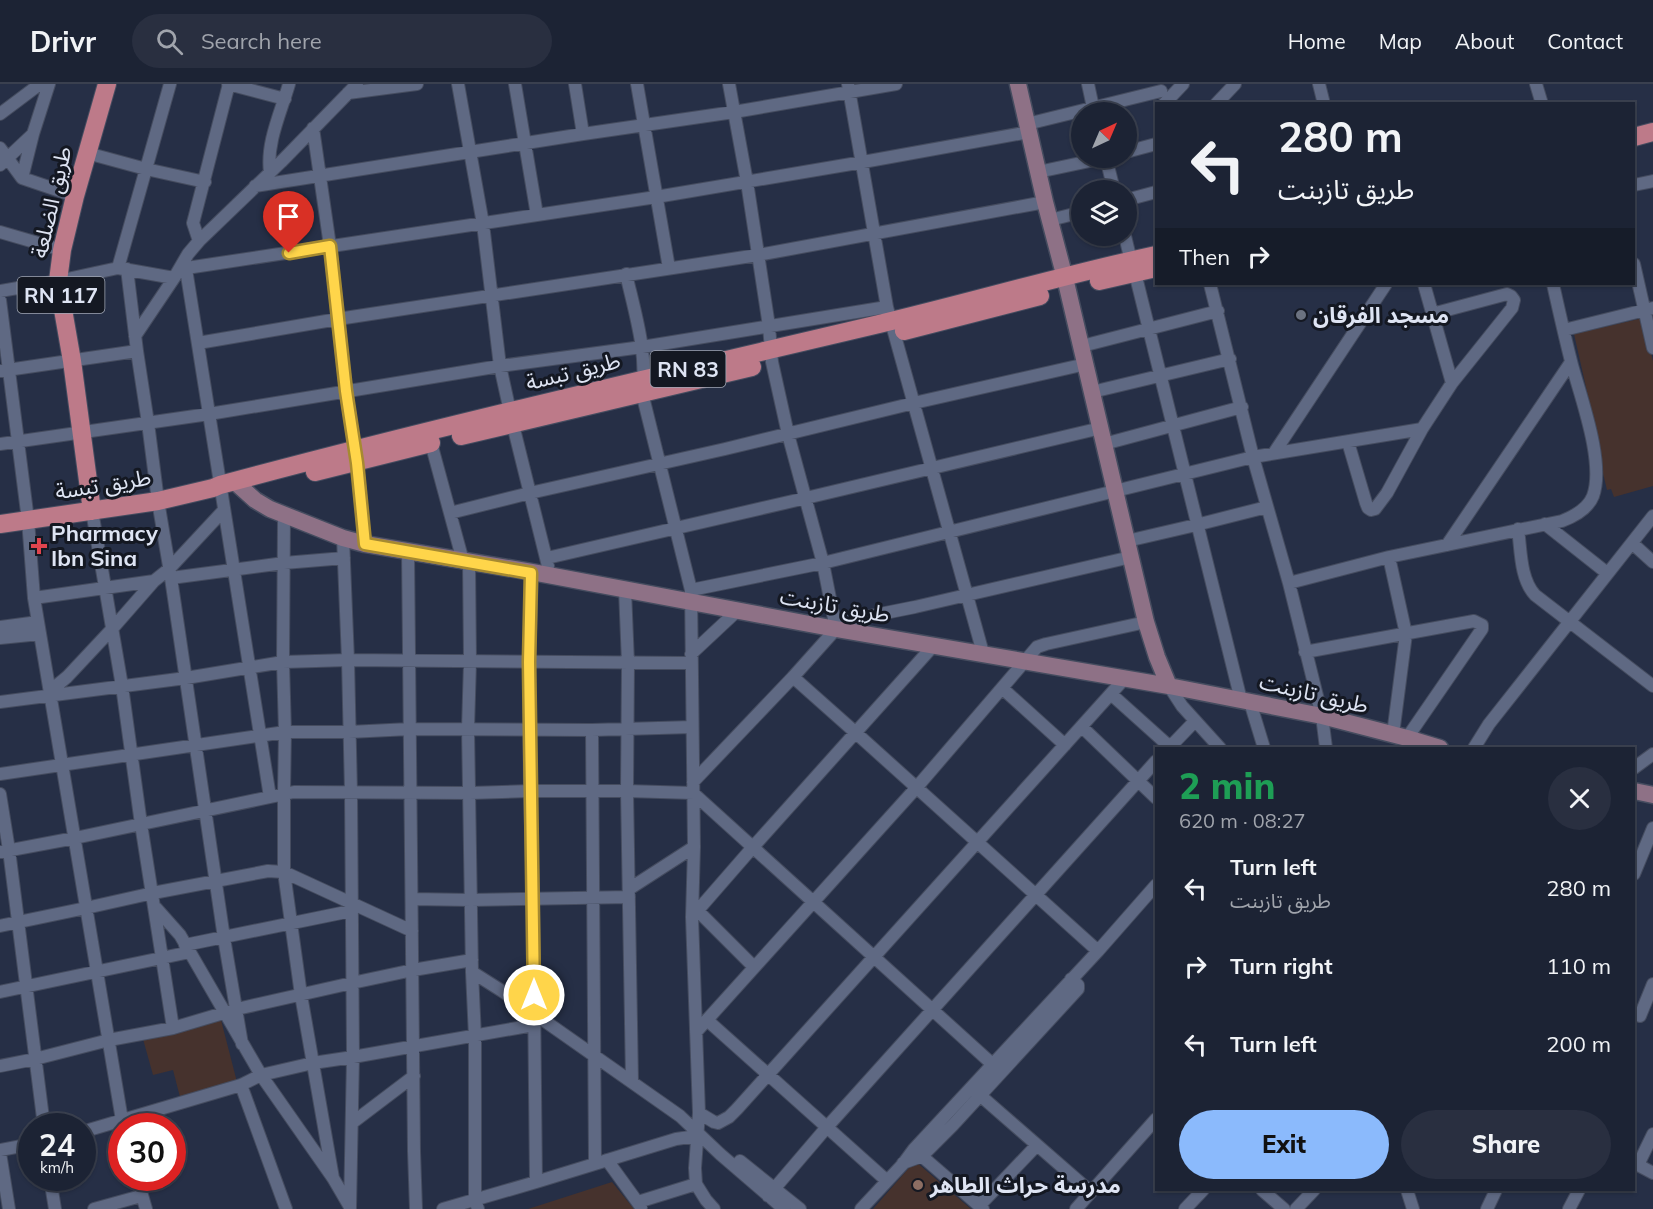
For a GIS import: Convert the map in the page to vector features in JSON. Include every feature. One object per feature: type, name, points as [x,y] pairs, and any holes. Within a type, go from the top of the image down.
[{"type":"main road","name":"طريق الضلعة","points":[[92,511],[72,361],[58,281],[62,250],[75,196],[107,84]]},
{"type":"main road","points":[[1635,137],[1653,132]]},
{"type":"main road","points":[[1635,148],[1653,143]]},
{"type":"main road","name":"طريق تبسة","points":[[0,524],[158,501],[356,456],[771,356],[891,321],[1133,267],[1155,256]]},
{"type":"main road","name":"طريق تبسة","points":[[1133,267],[1155,268]]},
{"type":"main road","name":"طريق تبسة","points":[[356,456],[431,443],[511,418]]},
{"type":"street","points":[[0,114],[40,84]]},
{"type":"street","points":[[22,178],[49,84]]},
{"type":"street","points":[[170,84],[122,268],[135,336],[224,938],[242,1044]]},
{"type":"street","points":[[199,241],[194,223],[229,84],[285,99]]},
{"type":"street","points":[[270,172],[268,164],[271,147],[289,84]]},
{"type":"street","points":[[135,336],[180,272],[188,254],[199,241],[353,88],[417,84]]},
{"type":"street","points":[[458,84],[483,224],[501,366],[511,418],[550,576]]},
{"type":"street","points":[[515,84],[537,215]]},
{"type":"street","points":[[575,84],[583,134]]},
{"type":"street","points":[[637,84],[669,268]]},
{"type":"street","points":[[729,84],[747,182],[769,326],[771,356],[788,434],[823,563],[836,626]]},
{"type":"street","points":[[255,186],[734,112],[849,88],[896,84]]},
{"type":"street","points":[[1018,84],[1044,202],[1082,346],[1146,622],[1169,686],[1182,706],[1219,747]]},
{"type":"street","points":[[1088,84],[1092,102]]},
{"type":"street","points":[[1133,102],[1162,96],[1183,84]]},
{"type":"street","points":[[1218,102],[1235,84]]},
{"type":"street","points":[[1319,84],[1324,102]]},
{"type":"street","points":[[1536,84],[1541,102]]},
{"type":"street","points":[[849,88],[891,321],[983,653]]},
{"type":"street","points":[[0,291],[122,268],[180,272],[330,246],[656,197],[863,162],[1028,128],[1071,116]]},
{"type":"street","points":[[312,128],[330,246],[365,544]]},
{"type":"street","points":[[4,162],[33,134]]},
{"type":"street","points":[[1137,149],[1155,144]]},
{"type":"street","points":[[0,148],[4,162],[22,178],[75,196]]},
{"type":"street","points":[[87,153],[205,182]]},
{"type":"street","points":[[1038,172],[1071,165]]},
{"type":"street","points":[[1635,185],[1653,181]]},
{"type":"street","points":[[1137,197],[1155,192]]},
{"type":"street","points":[[198,343],[758,255],[1044,202]]},
{"type":"street","points":[[1050,220],[1071,215]]},
{"type":"street","points":[[0,232],[62,250]]},
{"type":"street","points":[[1128,246],[1196,525],[1245,701],[1264,747]]},
{"type":"street","points":[[1635,267],[1648,309],[1653,348]]},
{"type":"street","points":[[180,272],[198,343],[209,414],[226,486],[224,510],[270,797]]},
{"type":"street","points":[[626,274],[642,347],[643,386],[691,596],[698,1126],[695,1168],[696,1184],[714,1209]]},
{"type":"street","points":[[1210,285],[1289,584],[1322,716],[1326,747]]},
{"type":"street","points":[[1274,453],[1385,285]]},
{"type":"street","points":[[1424,285],[1452,383]]},
{"type":"street","points":[[1289,584],[1389,557],[1572,517],[1589,503],[1596,484],[1594,453],[1553,285]]},
{"type":"street","points":[[1348,442],[1368,508],[1375,509],[1387,493],[1422,429],[1452,383],[1512,308],[1514,300],[1507,294],[1432,314]]},
{"type":"street","points":[[0,300],[5,371],[18,442],[28,520],[34,598],[121,1113]]},
{"type":"street","points":[[1564,330],[1648,309]]},
{"type":"street","points":[[1082,346],[1218,311]]},
{"type":"street","points":[[0,444],[209,414],[501,366],[642,347],[769,326],[891,321]]},
{"type":"street","points":[[5,371],[136,351]]},
{"type":"street","points":[[1092,392],[1230,359]]},
{"type":"street","points":[[1447,544],[1571,362]]},
{"type":"street","points":[[450,513],[1086,364]]},
{"type":"street","points":[[547,558],[932,468],[1102,436],[1172,426],[1242,407]]},
{"type":"street","points":[[691,596],[1254,456],[1422,429]]},
{"type":"street","points":[[431,443],[466,562],[470,662],[468,729],[477,1204]]},
{"type":"street","name":"طريق تازبنت","points":[[226,486],[284,515],[365,544],[625,590],[691,596],[737,611],[836,626],[1169,686],[1322,716],[1437,747]]},
{"type":"street","points":[[4,851],[294,792],[592,792],[693,787],[793,678],[836,626],[966,595],[1129,549],[1196,525],[1267,507]]},
{"type":"street","points":[[170,574],[224,510]]},
{"type":"street","points":[[92,511],[122,686],[173,1028]]},
{"type":"street","points":[[284,515],[285,872],[301,996],[333,1178]]},
{"type":"street","points":[[1475,747],[1489,724],[1653,516]]},
{"type":"street","points":[[1545,524],[1607,573]]},
{"type":"street","points":[[1518,529],[1527,585],[1535,595],[1653,687]]},
{"type":"street","points":[[343,538],[351,793],[353,1057],[350,1208]]},
{"type":"street","points":[[1632,543],[1653,562]]},
{"type":"street","points":[[408,552],[416,1209]]},
{"type":"street","points":[[1389,557],[1406,633],[1400,736]]},
{"type":"street","points":[[34,598],[154,581],[170,574],[234,570],[344,558]]},
{"type":"street","points":[[531,573],[530,791],[536,1182]]},
{"type":"street","points":[[50,693],[112,629],[154,581]]},
{"type":"street","points":[[625,590],[628,663],[627,791],[632,1081]]},
{"type":"street","points":[[0,702],[50,693],[186,678],[283,662],[409,660],[628,663],[691,659],[737,611]]},
{"type":"street","points":[[1305,652],[1474,621],[1479,622],[1482,629],[1400,736]]},
{"type":"street","points":[[696,1032],[917,787],[1037,647],[1146,622]]},
{"type":"street","points":[[0,627],[39,628]]},
{"type":"street","points":[[0,638],[39,628]]},
{"type":"street","points":[[695,914],[934,645]]},
{"type":"street","points":[[793,678],[1098,951]]},
{"type":"street","points":[[443,1209],[477,1204],[536,1182],[676,1139],[698,1126],[723,1121],[769,1074],[1125,678]]},
{"type":"street","points":[[1002,688],[1065,745]]},
{"type":"street","points":[[1111,694],[1168,747]]},
{"type":"street","points":[[1170,747],[1195,721]]},
{"type":"street","points":[[0,774],[285,732],[692,727]]},
{"type":"street","points":[[1082,727],[1155,797]]},
{"type":"street","points":[[592,730],[594,1056],[601,1161],[640,1206],[696,1184]]},
{"type":"street","points":[[1635,767],[1653,753]]},
{"type":"street","points":[[771,1192],[1155,762]]},
{"type":"street","points":[[693,787],[753,847],[997,1068]]},
{"type":"street","points":[[1635,790],[1653,795]]},
{"type":"street","points":[[0,794],[4,851],[17,922],[42,1113]]},
{"type":"street","points":[[1635,872],[1651,836]]},
{"type":"street","points":[[412,899],[593,898],[629,893],[694,847]]},
{"type":"street","points":[[0,926],[153,892],[268,871],[285,872],[351,907],[412,931]]},
{"type":"street","points":[[861,1209],[886,1180],[918,1153],[997,1068],[1071,979],[1155,886]]},
{"type":"street","points":[[155,907],[180,935],[261,1075],[333,1178],[350,1208]]},
{"type":"street","points":[[0,992],[97,973],[163,957],[224,938],[351,907]]},
{"type":"street","points":[[695,914],[754,967]]},
{"type":"street","points":[[0,1066],[108,1040],[173,1028],[224,1012],[412,970],[472,966],[534,1020],[594,1056],[698,1126],[720,1154],[771,1192],[784,1206],[800,1209]]},
{"type":"street","points":[[1653,984],[1637,1015],[1653,1022]]},
{"type":"street","points":[[155,1113],[261,1075],[313,1063],[475,1036],[534,1020]]},
{"type":"street","points":[[707,1020],[886,1180]]},
{"type":"street","points":[[352,1123],[414,1076]]},
{"type":"street","points":[[241,1084],[286,1209]]},
{"type":"street","points":[[976,1091],[1091,1192]]},
{"type":"street","points":[[1076,1209],[1155,1120]]},
{"type":"street","points":[[1653,1134],[1636,1164],[1653,1173]]},
{"type":"street","points":[[918,1153],[981,1207],[1037,1145]]},
{"type":"street","points":[[9,1209],[0,1152],[18,1148]]},
{"type":"street","points":[[52,1191],[55,1209]]},
{"type":"street","points":[[140,1191],[146,1209]]},
{"type":"street","points":[[1185,1209],[1202,1191]]},
{"type":"street","points":[[1263,1191],[1284,1209]]},
{"type":"street","points":[[1296,1209],[1313,1191]]},
{"type":"street","points":[[1407,1191],[1411,1208]]},
{"type":"street","points":[[1569,1209],[1578,1191]]},
{"type":"street","points":[[94,1209],[141,1196]]},
{"type":"shaded area","points":[[1643,318],[1653,361],[1653,486],[1614,497],[1611,489],[1607,490],[1574,334]]},
{"type":"shaded area","points":[[221,1020],[237,1082],[180,1097],[173,1070],[153,1075],[143,1039]]},
{"type":"shaded area","name":"مدرسة حراث الطاهر","points":[[915,1161],[971,1209],[873,1209]]},
{"type":"shaded area","points":[[612,1182],[634,1209],[528,1209]]},
{"type":"place","name":"مسجد الفرقان","points":[[1301,315]]},
{"type":"place","name":"Pharmacy Ibn Sina","points":[[39,546]]},
{"type":"place","name":"مدرسة حراث الطاهر","points":[[918,1185]]},
{"type":"route","points":[[289,253],[330,246],[346,391],[363,506],[365,544],[531,573],[529,662],[534,995]]}]
